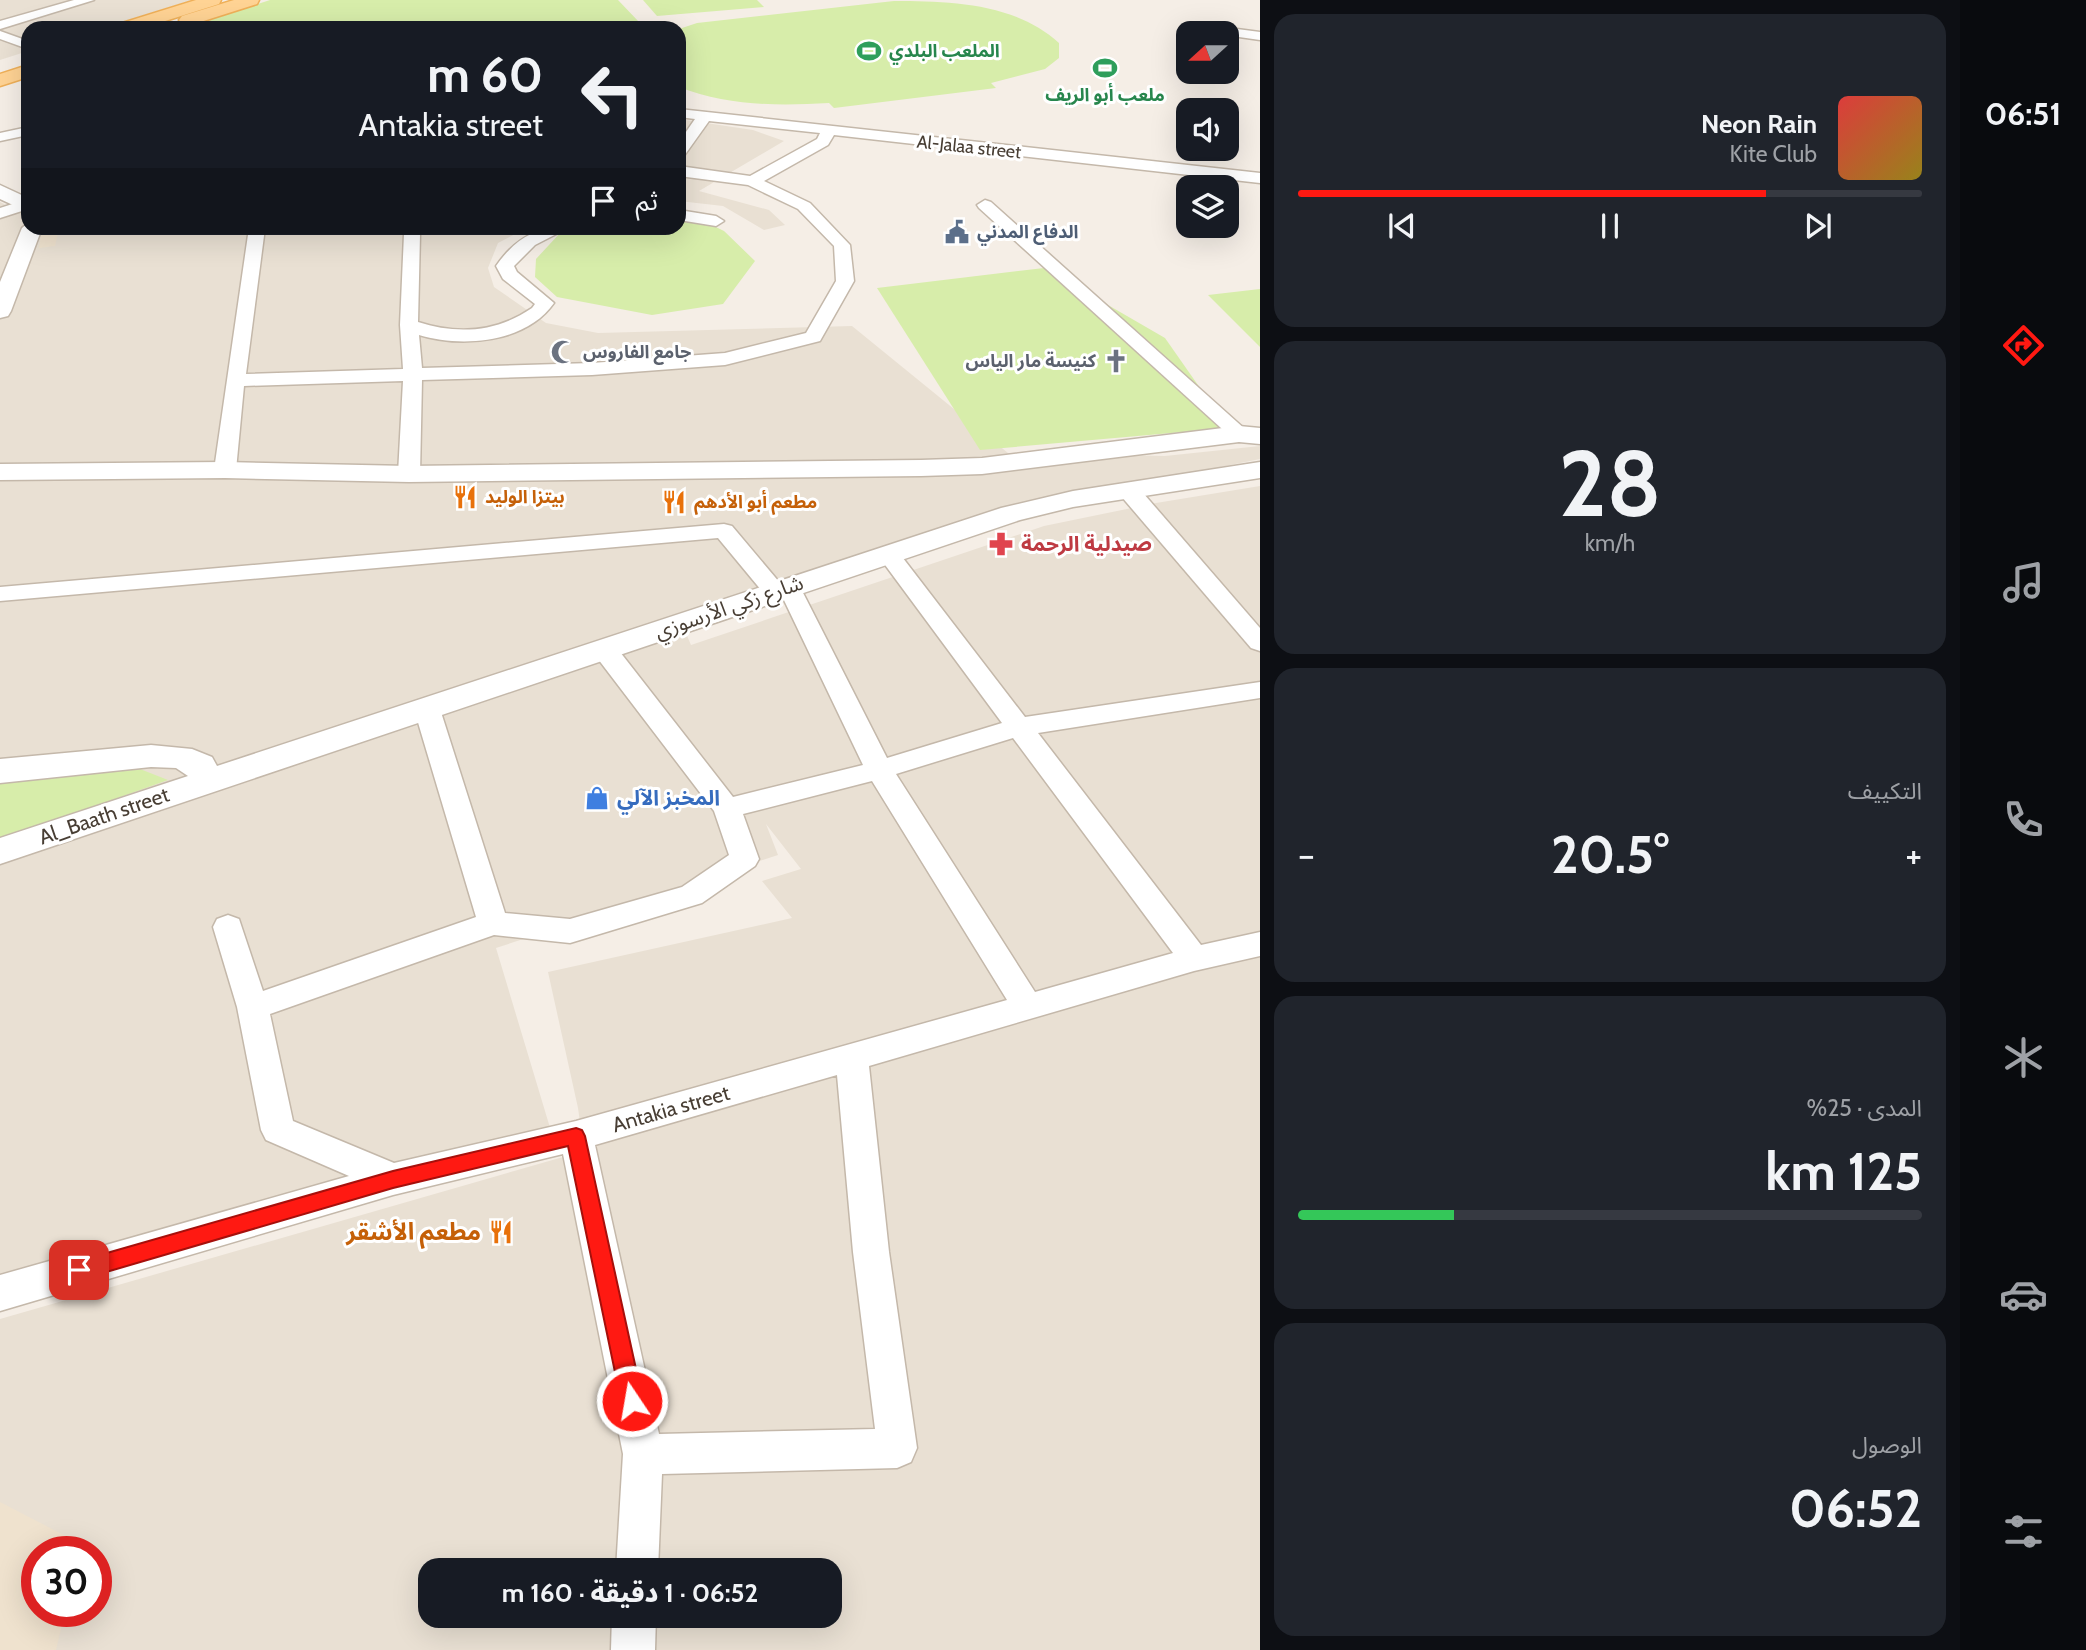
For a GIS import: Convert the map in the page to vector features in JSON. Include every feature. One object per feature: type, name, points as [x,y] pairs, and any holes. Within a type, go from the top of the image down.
[{"type":"main road","points":[[147,21],[213,0]]},
{"type":"main road","points":[[190,21],[251,0]]},
{"type":"main road","points":[[0,67],[21,60]]},
{"type":"main road","points":[[0,82],[21,74]]},
{"type":"main road","points":[[0,82],[21,80]]},
{"type":"street","points":[[0,25],[88,0]]},
{"type":"street","points":[[1239,33],[1260,36]]},
{"type":"street","points":[[0,35],[21,42]]},
{"type":"street","name":"Al-Jalaa street","points":[[686,114],[1260,178]]},
{"type":"street","points":[[686,143],[705,116]]},
{"type":"street","points":[[752,181],[823,142],[828,131]]},
{"type":"street","points":[[0,137],[21,132]]},
{"type":"street","points":[[235,380],[592,369],[725,359],[813,337],[845,281],[842,245],[804,206],[752,181],[686,172]]},
{"type":"street","points":[[0,191],[21,202]]},
{"type":"street","points":[[985,205],[1250,435]]},
{"type":"street","points":[[0,213],[21,207]]},
{"type":"street","points":[[686,216],[716,221]]},
{"type":"street","points":[[0,312],[29,235]]},
{"type":"street","points":[[225,470],[256,235]]},
{"type":"street","points":[[409,474],[413,373],[409,325],[412,235]]},
{"type":"street","points":[[409,325],[445,336],[464,337],[520,323],[541,312],[545,303],[509,275],[505,266],[510,257],[532,239],[542,235]]},
{"type":"street","points":[[0,471],[225,470],[409,474],[982,466],[1250,435]]},
{"type":"street","name":"شارع زكي الأرسوزي","points":[[208,781],[1011,514],[1073,499],[1260,470]]},
{"type":"street","points":[[1129,491],[1260,643]]},
{"type":"street","points":[[4,599],[724,531],[782,589],[879,770],[1028,1007]]},
{"type":"street","points":[[888,554],[1194,959]]},
{"type":"street","points":[[253,1007],[493,923],[570,930],[692,895],[744,859],[727,808],[604,649]]},
{"type":"street","points":[[727,808],[879,770],[1020,727],[1260,690]]},
{"type":"street","points":[[427,709],[493,923]]},
{"type":"street","points":[[0,771],[122,759],[180,757],[200,765],[208,781]]},
{"type":"street","name":"Al_Baath street","points":[[0,851],[208,781]]},
{"type":"street","points":[[228,927],[253,1007],[278,1130],[393,1179]]},
{"type":"street","name":"Antakia street","points":[[0,1293],[393,1179],[576,1136],[1194,959],[1260,944]]},
{"type":"street","points":[[643,1454],[897,1448],[871,1252],[852,1058]]},
{"type":"street","points":[[576,1136],[643,1454],[638,1558]]},
{"type":"street","points":[[632,1650],[633,1628]]},
{"type":"shaded area","points":[[0,0],[192,0],[124,21],[21,21],[21,53],[0,60]]},
{"type":"shaded area","points":[[686,120],[753,130],[784,141],[699,191],[769,210],[785,225],[764,230],[723,206],[686,202]]},
{"type":"shaded area","points":[[0,202],[6,205],[21,202],[21,235],[513,235],[498,243],[488,268],[494,287],[546,323],[598,333],[852,326],[1008,453],[1165,456],[1260,446],[1260,459],[1017,508],[684,629],[691,645],[1044,526],[1156,503],[1260,486],[1260,1650],[0,1650],[0,1319],[584,1151],[578,1108],[548,972],[792,918],[762,881],[801,869],[766,824],[778,855],[496,948],[551,1131],[0,1276]]},
{"type":"shaded area","points":[[41,235],[58,235],[55,246],[39,248]]},
{"type":"shaded area","points":[[0,1502],[66,1536],[21,1536],[21,1627],[61,1627],[56,1650],[0,1650]]},
{"type":"green space","points":[[270,0],[618,0],[638,21],[207,21]]},
{"type":"green space","points":[[643,0],[757,0],[764,7],[657,16]]},
{"type":"green space","name":"الملعب البلدي","points":[[894,1],[960,4],[1002,12],[1042,30],[1059,43],[1059,58],[1045,69],[991,83],[996,88],[834,108],[829,103],[772,104],[734,101],[686,89],[686,27],[697,23]]},
{"type":"green space","points":[[686,212],[724,231],[755,261],[723,304],[652,315],[557,297],[535,277],[536,259],[558,235],[686,235]]},
{"type":"green space","points":[[1044,268],[1165,338],[1228,428],[980,450],[877,288]]},
{"type":"green space","points":[[1260,289],[1260,347],[1208,295]]},
{"type":"green space","points":[[140,769],[168,780],[0,840],[0,782]]},
{"type":"place","name":"الملعب البلدي","points":[[869,51]]},
{"type":"place","name":"ملعب أبو الريف","points":[[1105,68]]},
{"type":"place","name":"الدفاع المدني","points":[[957,232]]},
{"type":"place","name":"جامع الفاروس","points":[[563,352]]},
{"type":"place","name":"كنيسة مار الياس","points":[[1116,361]]},
{"type":"place","name":"بيتزا الوليد","points":[[465,497]]},
{"type":"place","name":"مطعم أبو الأدهم","points":[[674,502]]},
{"type":"place","name":"صيدلية الرحمة","points":[[1001,544]]},
{"type":"place","name":"المخبز الآلي","points":[[597,798]]},
{"type":"place","name":"مطعم الأشقر","points":[[501,1232]]},
{"type":"route","points":[[79,1270],[393,1179],[576,1136],[632,1401]]}]
